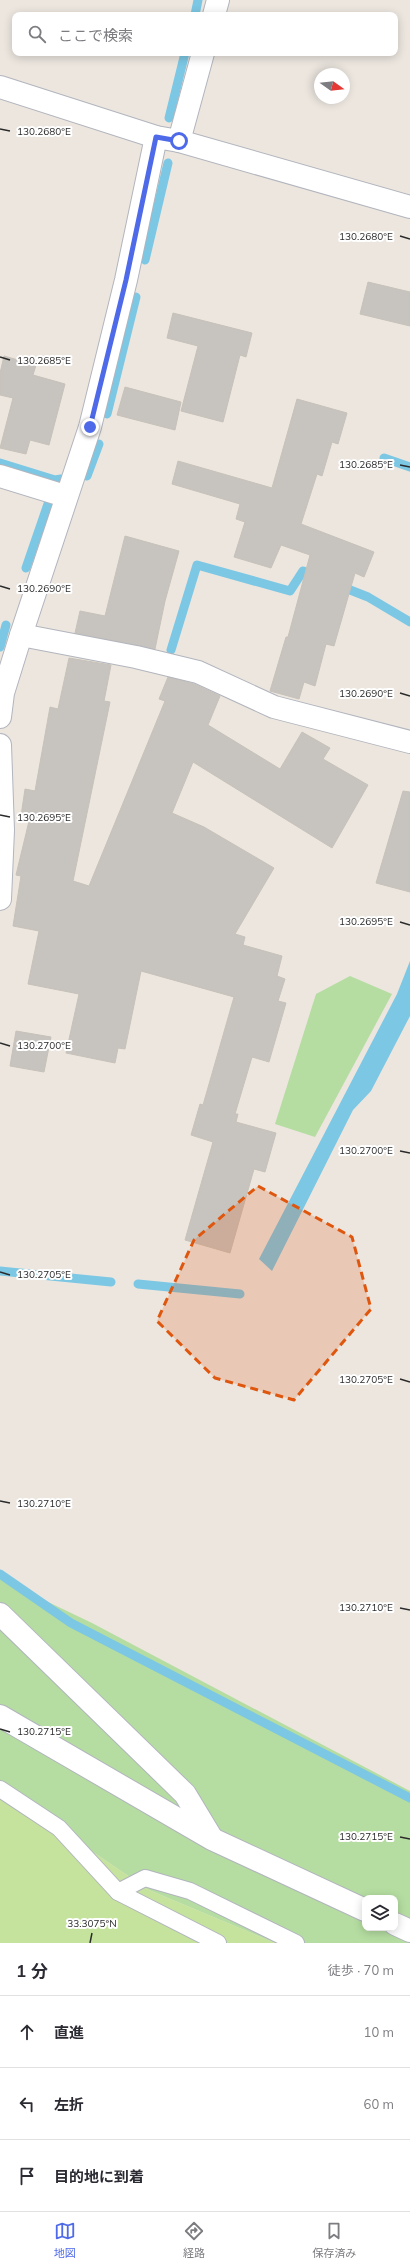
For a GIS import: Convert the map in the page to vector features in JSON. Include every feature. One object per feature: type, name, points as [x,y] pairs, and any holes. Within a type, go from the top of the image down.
[{"type":"street","points":[[215,12],[218,0]]},
{"type":"street","points":[[179,141],[202,56]]},
{"type":"street","points":[[0,86],[156,137],[179,141],[410,208]]},
{"type":"street","points":[[0,717],[3,693],[21,635],[65,496],[90,427],[126,280],[156,137]]},
{"type":"street","points":[[0,476],[65,496]]},
{"type":"street","points":[[21,635],[136,657],[198,672],[274,706],[410,742]]},
{"type":"street","points":[[0,745],[3,830],[0,899]]},
{"type":"street","points":[[0,1614],[185,1794],[212,1839]]},
{"type":"street","points":[[0,1716],[212,1839],[362,1909]]},
{"type":"street","points":[[398,1925],[410,1931]]},
{"type":"lane","points":[[0,1789],[59,1828],[118,1892],[218,1943]]},
{"type":"lane","points":[[118,1892],[145,1878],[190,1891],[296,1943]]},
{"type":"highlighted area","points":[[258,1186],[352,1237],[371,1309],[294,1400],[215,1378],[157,1321],[194,1240]]},
{"type":"green space","points":[[350,976],[392,994],[315,1137],[275,1124],[316,994]]},
{"type":"green space","points":[[0,1579],[92,1623],[410,1791],[410,1943],[275,1943],[149,1890],[0,1789]]},
{"type":"green space","points":[[0,1789],[149,1890],[275,1943],[0,1943]]},
{"type":"water","points":[[410,961],[410,1016],[371,1091],[353,1110],[272,1271],[259,1259],[397,994]]},
{"type":"building","points":[[368,282],[410,292],[410,326],[360,314]]},
{"type":"building","points":[[173,313],[252,333],[246,357],[240,355],[223,422],[181,411],[198,346],[167,338]]},
{"type":"building","points":[[4,356],[36,365],[33,375],[65,384],[49,445],[30,440],[26,454],[0,448],[13,398],[0,395],[0,373]]},
{"type":"building","points":[[125,387],[181,402],[175,430],[117,415]]},
{"type":"building","points":[[297,399],[347,413],[338,444],[332,442],[322,476],[317,474],[301,524],[374,552],[364,577],[355,573],[334,646],[326,644],[315,686],[304,682],[299,699],[270,691],[286,637],[288,637],[310,555],[281,545],[271,568],[234,557],[245,522],[236,519],[240,504],[172,484],[178,461],[272,488]]},
{"type":"building","points":[[125,536],[179,551],[165,601],[155,649],[75,633],[80,611],[105,616]]},
{"type":"building","points":[[69,658],[111,665],[104,701],[110,702],[73,881],[89,886],[165,701],[159,699],[168,677],[194,684],[220,696],[208,725],[280,769],[302,732],[330,748],[323,759],[368,785],[332,848],[193,762],[172,813],[204,827],[274,868],[235,934],[245,937],[243,945],[282,956],[277,976],[285,979],[278,1001],[286,1003],[269,1062],[252,1057],[235,1114],[238,1114],[236,1122],[276,1133],[265,1172],[254,1169],[230,1253],[185,1240],[213,1142],[191,1135],[200,1104],[203,1105],[234,997],[141,971],[125,1049],[118,1048],[115,1063],[66,1053],[79,994],[28,984],[39,931],[13,926],[21,876],[16,875],[30,817],[21,816],[25,789],[35,791],[50,707],[58,709]]},
{"type":"building","points":[[403,791],[410,792],[410,892],[376,883]]},
{"type":"building","points":[[16,1031],[51,1037],[44,1072],[10,1066]]},
{"type":"waterway","points":[[196,12],[198,0]]},
{"type":"waterway","points":[[169,118],[184,56]]},
{"type":"waterway","points":[[145,260],[168,163]]},
{"type":"waterway","points":[[107,414],[136,297]]},
{"type":"waterway","points":[[87,476],[99,444]]},
{"type":"waterway","points":[[384,458],[410,467]]},
{"type":"waterway","points":[[0,463],[55,480],[61,479]]},
{"type":"waterway","points":[[26,568],[48,504]]},
{"type":"waterway","points":[[171,650],[197,565],[290,591],[303,571],[315,576]]},
{"type":"waterway","points":[[340,586],[368,597],[410,622]]},
{"type":"waterway","points":[[0,647],[6,625]]},
{"type":"waterway","points":[[0,1271],[111,1282]]},
{"type":"waterway","points":[[138,1284],[240,1294]]},
{"type":"waterway","points":[[0,1574],[71,1623],[410,1798]]},
{"type":"route","points":[[90,427],[126,280],[156,137],[179,141]]}]
